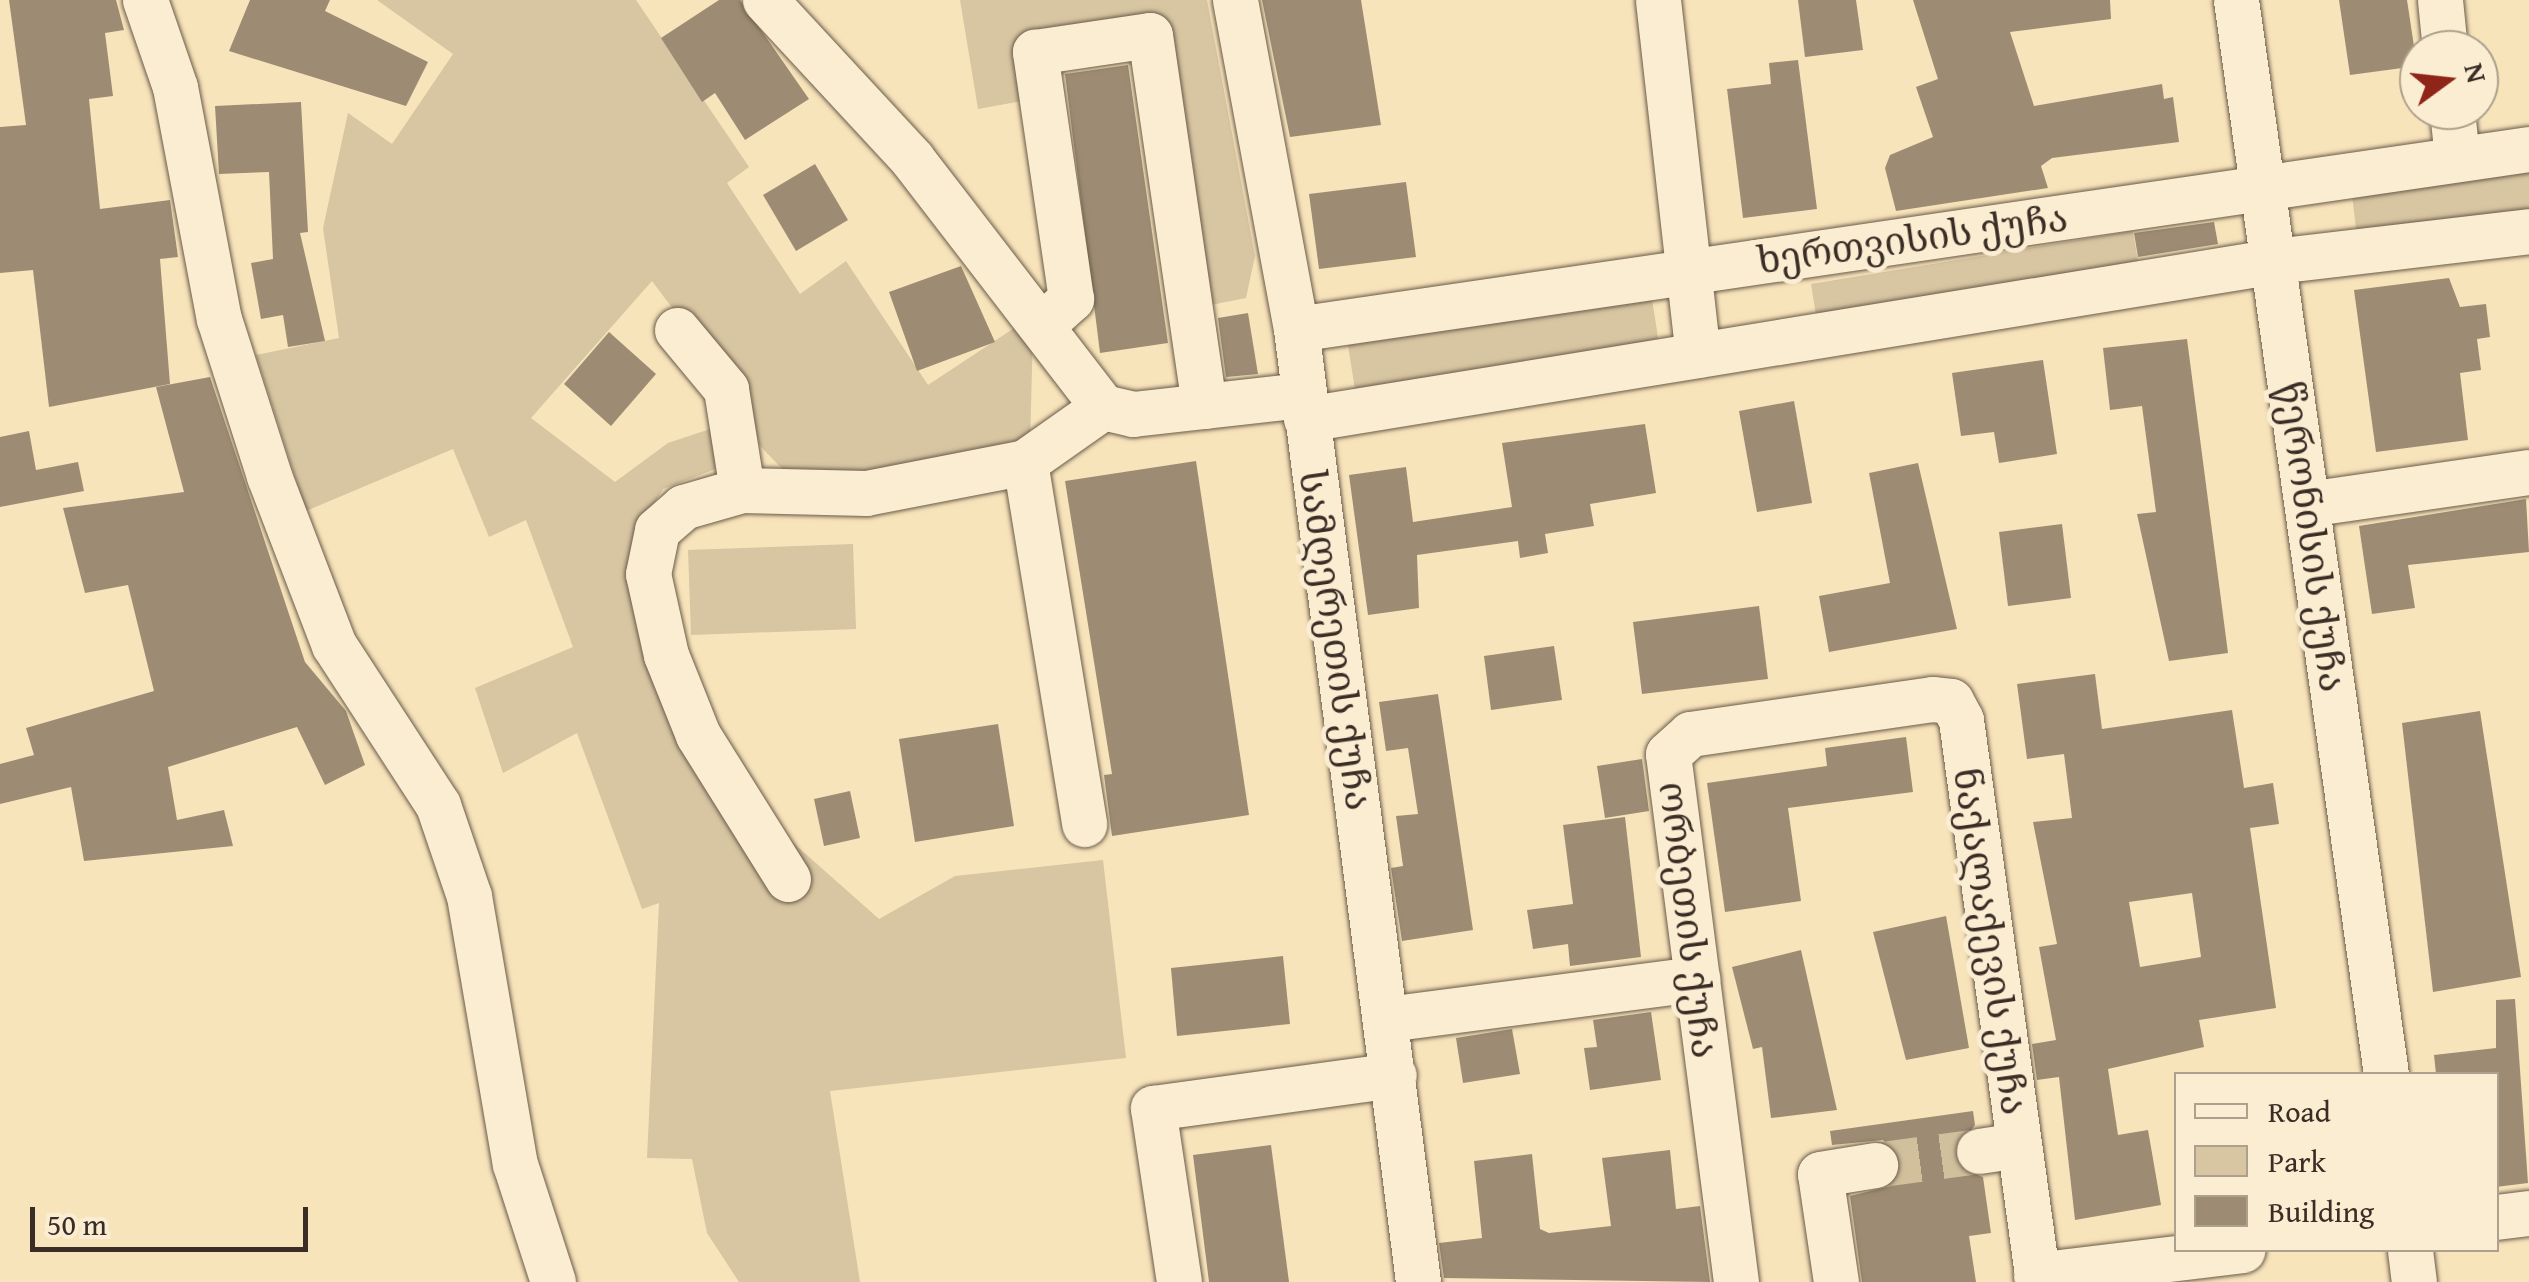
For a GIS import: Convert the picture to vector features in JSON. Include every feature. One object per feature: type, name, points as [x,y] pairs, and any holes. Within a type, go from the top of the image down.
[{"type":"street","points":[[144,0],[175,87],[219,319],[269,476],[334,645],[438,805],[468,896],[516,1164],[553,1282]]},
{"type":"street","points":[[765,0],[912,159],[1104,408],[1025,462],[866,493],[742,490],[683,507],[656,530],[648,574],[698,735],[788,879]]},
{"type":"street","name":"სამღერეთის ქუჩა","points":[[1235,0],[1296,329],[1418,1282]]},
{"type":"street","points":[[1658,0],[1692,271],[1698,355]]},
{"type":"street","name":"წერონისის ქუჩა","points":[[2236,0],[2386,1072]]},
{"type":"street","points":[[2440,0],[2443,30]]},
{"type":"street","points":[[1043,324],[1071,299],[1035,52],[1150,35],[1204,406]]},
{"type":"street","points":[[2454,130],[2458,158]]},
{"type":"street","name":"ხერთვისის ქუჩა","points":[[1296,329],[2529,149]]},
{"type":"street","name":"ხერთვისის ქუჩა","points":[[1104,408],[1133,414],[1204,406],[1304,407],[1698,355],[2275,260],[2529,231]]},
{"type":"street","points":[[676,330],[726,390],[742,490]]},
{"type":"street","points":[[1025,462],[1084,824]]},
{"type":"street","points":[[2307,504],[2529,472]]},
{"type":"street","name":"ნაქალაქევის ქუჩა","points":[[1854,712],[1932,698],[1951,701],[1961,720],[1999,1148],[2037,1279]]},
{"type":"street","name":"ორბეთის ქუჩა","points":[[1736,1282],[1668,754],[1674,740],[1854,712]]},
{"type":"street","points":[[1387,1020],[1697,980]]},
{"type":"street","points":[[1179,1282],[1153,1108],[1394,1075]]},
{"type":"street","points":[[1836,1282],[1820,1174],[1876,1166]]},
{"type":"street","points":[[2499,1217],[2529,1213]]},
{"type":"street","points":[[2037,1279],[2228,1252]]},
{"type":"street","points":[[2410,1252],[2414,1282]]},
{"type":"green space","points":[[377,0],[636,0],[749,167],[727,183],[800,294],[846,261],[928,385],[1025,321],[1033,330],[1030,445],[795,482],[760,446],[748,409],[652,281],[531,418],[615,482],[668,443],[722,425],[718,468],[663,489],[642,523],[636,583],[773,825],[879,919],[955,876],[1103,860],[1126,1058],[830,1091],[860,1282],[739,1282],[707,1233],[692,1159],[647,1158],[659,903],[642,909],[577,733],[503,773],[475,688],[573,647],[526,520],[489,537],[453,449],[306,511],[256,355],[339,338],[323,228],[348,113],[392,144],[453,54]]},
{"type":"green space","points":[[960,0],[1207,0],[1255,256],[1246,298],[1211,305],[1168,20],[1019,44],[1028,100],[978,109]]},
{"type":"green space","points":[[2529,165],[2529,216],[2357,237],[2351,187]]},
{"type":"green space","points":[[2133,231],[2138,261],[1816,315],[1811,284]]},
{"type":"green space","points":[[1652,299],[1659,344],[1355,390],[1348,345]]},
{"type":"green space","points":[[853,544],[856,629],[691,635],[688,550]]},
{"type":"building","points":[[9,0],[116,0],[124,30],[105,33],[113,96],[89,99],[100,209],[170,200],[178,257],[160,259],[170,384],[49,407],[33,270],[0,273],[0,127],[26,125]]},
{"type":"building","points":[[250,0],[330,0],[325,11],[428,62],[406,106],[229,51]]},
{"type":"building","points":[[719,0],[740,0],[809,99],[745,140],[715,93],[702,102],[661,38]]},
{"type":"building","points":[[1262,0],[1361,0],[1381,125],[1290,137]]},
{"type":"building","points":[[1798,0],[1856,0],[1863,50],[1805,57]]},
{"type":"building","points":[[1913,0],[2110,0],[2111,19],[2010,32],[2034,106],[2162,84],[2164,99],[2173,97],[2179,142],[2052,158],[2041,166],[2048,188],[1896,211],[1885,168],[1890,155],[1933,137],[1916,87],[1938,79]]},
{"type":"building","points":[[2339,0],[2407,0],[2412,30],[2399,30],[2399,68],[2350,75]]},
{"type":"building","points":[[1798,60],[1817,209],[1743,218],[1727,89],[1771,84],[1769,63]]},
{"type":"building","points":[[1128,65],[1168,343],[1100,353],[1065,74]]},
{"type":"building","points":[[301,102],[308,232],[300,233],[325,341],[288,347],[283,315],[261,319],[251,263],[273,259],[269,172],[219,174],[215,106]]},
{"type":"building","points":[[815,164],[848,220],[796,251],[763,195]]},
{"type":"building","points":[[1406,182],[1416,257],[1319,269],[1309,194]]},
{"type":"building","points":[[2214,222],[2218,244],[2138,257],[2134,233]]},
{"type":"building","points":[[961,266],[995,342],[917,371],[889,292]]},
{"type":"building","points":[[2449,278],[2460,307],[2486,304],[2490,337],[2477,339],[2481,370],[2460,373],[2468,440],[2376,452],[2354,290]]},
{"type":"building","points":[[1248,313],[1258,374],[1226,377],[1218,318]]},
{"type":"building","points":[[609,332],[656,374],[611,426],[564,384]]},
{"type":"building","points":[[2187,339],[2228,653],[2169,661],[2137,514],[2156,512],[2142,406],[2110,410],[2103,348]]},
{"type":"building","points":[[2043,360],[2057,454],[1999,463],[1994,432],[1961,436],[1952,373]]},
{"type":"building","points":[[210,377],[305,662],[346,711],[365,765],[325,785],[297,727],[168,767],[177,820],[224,810],[233,846],[84,861],[71,787],[0,804],[0,764],[34,755],[26,728],[154,691],[128,585],[85,593],[63,508],[184,492],[156,387]]},
{"type":"building","points":[[1794,401],[1812,503],[1757,512],[1739,411]]},
{"type":"building","points":[[1645,424],[1656,493],[1590,504],[1594,526],[1545,534],[1548,553],[1520,558],[1518,541],[1417,555],[1419,608],[1368,615],[1349,475],[1406,467],[1413,522],[1512,507],[1502,443]]},
{"type":"building","points":[[29,431],[36,470],[78,462],[84,491],[0,507],[0,437]]},
{"type":"building","points":[[1196,461],[1249,815],[1112,836],[1104,775],[1112,774],[1065,481]]},
{"type":"building","points":[[1918,463],[1957,629],[1829,652],[1819,596],[1890,583],[1869,473]]},
{"type":"building","points":[[2526,499],[2529,552],[2408,565],[2415,608],[2372,614],[2359,526]]},
{"type":"building","points":[[2062,524],[2071,598],[2008,606],[1999,532]]},
{"type":"building","points":[[1759,606],[1768,679],[1642,694],[1633,622]]},
{"type":"building","points":[[1554,646],[1562,700],[1491,710],[1484,656]]},
{"type":"building","points":[[2095,674],[2102,729],[2232,710],[2244,788],[2273,783],[2279,824],[2250,828],[2276,1008],[2199,1020],[2204,1047],[2108,1069],[2118,1135],[2148,1130],[2161,1205],[2075,1220],[2059,1077],[2037,1080],[2032,1044],[2056,1040],[2039,947],[2057,944],[2033,822],[2072,818],[2064,754],[2027,759],[2017,684]],"holes":[[[2192,893],[2201,957],[2140,967],[2129,902]]]},
{"type":"building","points":[[1438,694],[1473,930],[1402,941],[1391,868],[1403,866],[1396,816],[1418,814],[1408,748],[1386,751],[1379,702]]},
{"type":"building","points":[[2480,711],[2521,977],[2433,992],[2402,723]]},
{"type":"building","points":[[998,724],[1014,826],[915,842],[899,739]]},
{"type":"building","points":[[1906,737],[1913,792],[1788,808],[1801,901],[1725,912],[1707,783],[1827,766],[1825,748]]},
{"type":"building","points":[[1642,759],[1649,811],[1605,818],[1597,766]]},
{"type":"building","points":[[850,791],[860,838],[824,846],[814,799]]},
{"type":"building","points":[[1625,817],[1641,957],[1570,966],[1568,944],[1533,949],[1527,910],[1573,904],[1563,825]]},
{"type":"building","points":[[1946,916],[1969,1048],[1906,1060],[1873,932]]},
{"type":"building","points":[[1801,950],[1837,1110],[1771,1118],[1762,1047],[1753,1049],[1732,967]]},
{"type":"building","points":[[1283,956],[1290,1024],[1177,1036],[1171,968]]},
{"type":"building","points":[[2515,999],[2528,1183],[2499,1187],[2499,1072],[2436,1072],[2434,1055],[2496,1048],[2496,1000]]},
{"type":"building","points":[[1651,1012],[1661,1080],[1590,1090],[1584,1048],[1597,1047],[1593,1020]]},
{"type":"building","points":[[1512,1029],[1520,1074],[1463,1083],[1456,1038]]},
{"type":"building","points":[[1973,1111],[1975,1125],[1953,1154],[1959,1168],[1983,1177],[1991,1233],[1969,1236],[1976,1282],[1862,1282],[1850,1196],[1891,1186],[1901,1160],[1883,1140],[1832,1145],[1830,1131]]},
{"type":"building","points":[[1271,1145],[1289,1282],[1209,1282],[1193,1155]]},
{"type":"building","points":[[1670,1150],[1676,1209],[1700,1206],[1710,1282],[1444,1278],[1439,1243],[1482,1238],[1474,1161],[1532,1154],[1540,1229],[1549,1233],[1611,1226],[1602,1158]]},
{"type":"tunnel","points":[[1875,1165],[1979,1151]]}]
